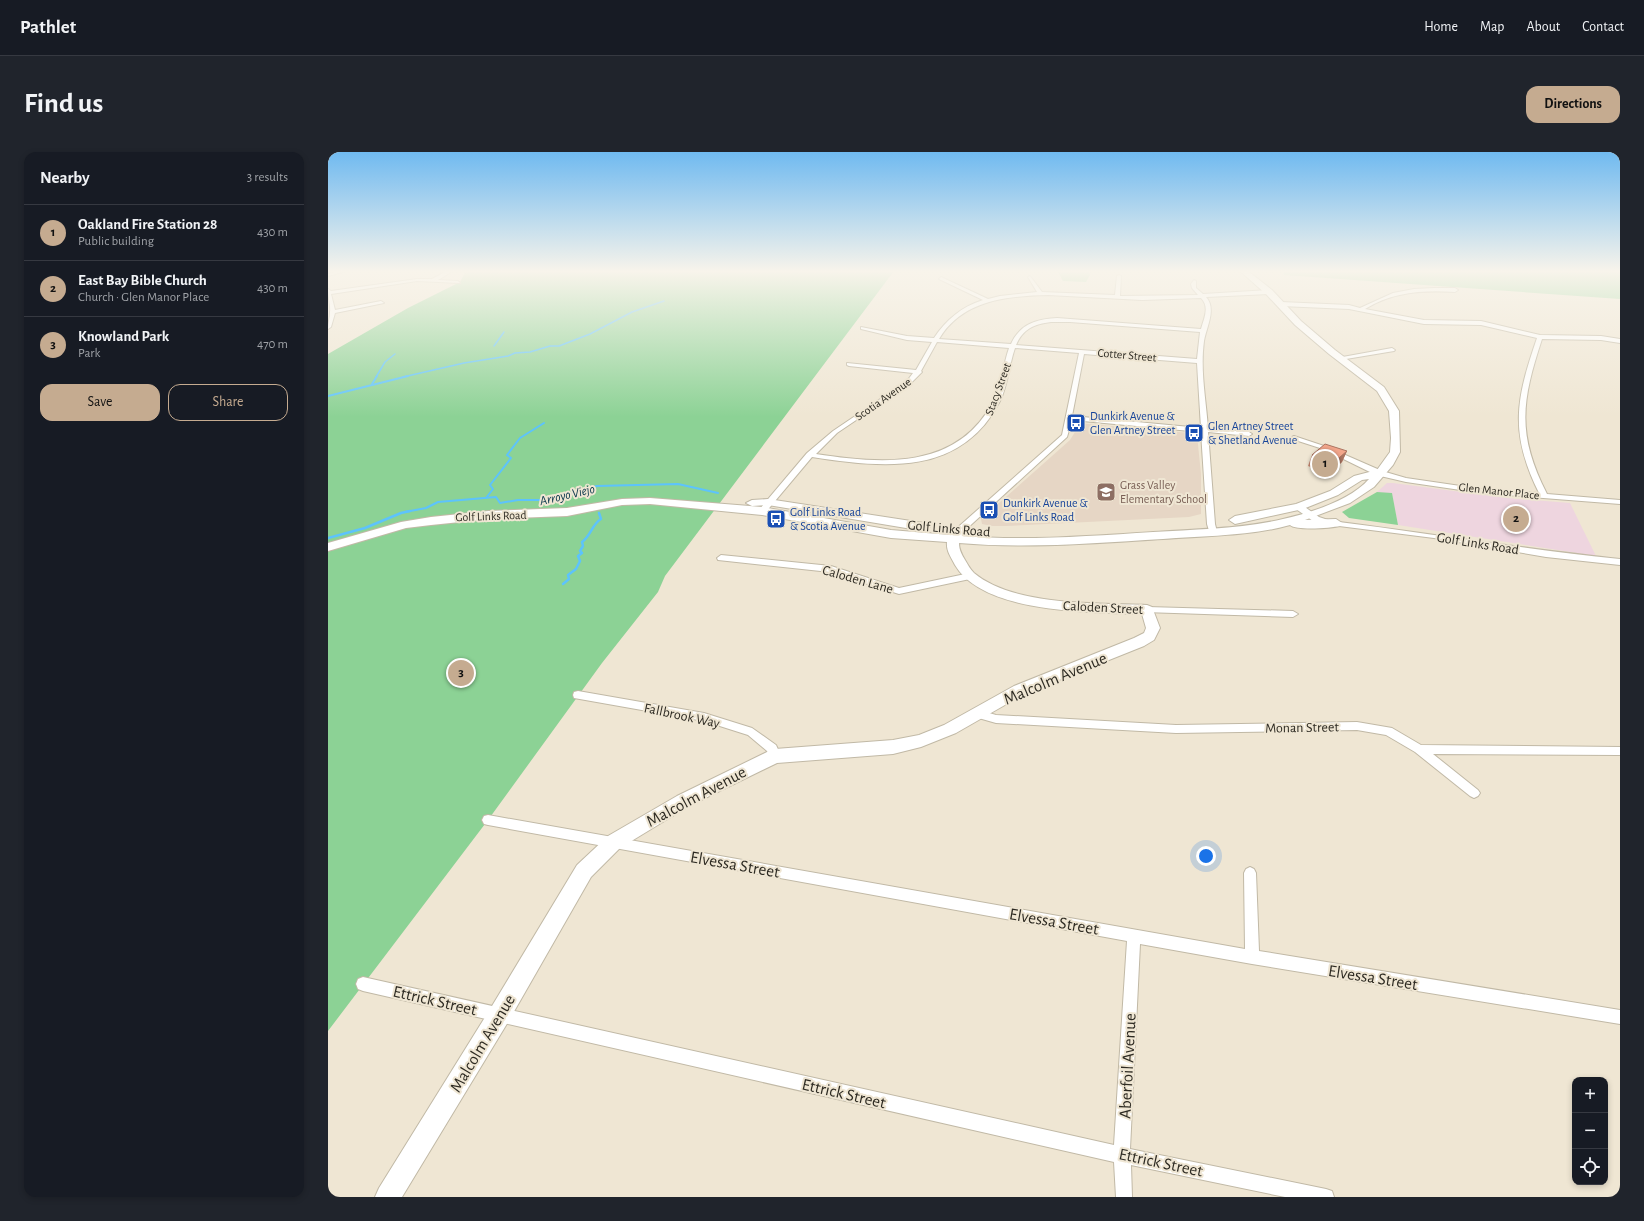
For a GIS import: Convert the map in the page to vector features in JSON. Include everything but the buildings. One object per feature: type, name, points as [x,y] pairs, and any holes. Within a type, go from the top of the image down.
[{"type":"main road","points":[[1295,320],[1340,358],[1381,389],[1394,411],[1396,438],[1395,452],[1370,484],[1361,492],[1346,501],[1308,510]]},
{"type":"main road","name":"Golf Links Road","points":[[328,547],[405,525],[456,517],[567,512],[622,502],[650,501],[705,506],[765,506],[891,534],[956,535],[986,542],[1096,539],[1283,523],[1308,510]]},
{"type":"main road","name":"Golf Links Road","points":[[1212,528],[1252,518],[1308,510]]},
{"type":"main road","points":[[1283,523],[1336,523]]},
{"type":"main road","name":"Caloden Street","points":[[956,535],[953,547],[957,558],[970,576],[996,590],[1040,603],[1147,610]]},
{"type":"main road","name":"Malcolm Avenue","points":[[388,1197],[500,1014],[584,871],[614,842],[683,801],[776,756],[893,747],[920,741],[938,734],[979,714],[1019,690],[1139,642],[1149,636],[1153,628],[1147,610]]},
{"type":"street","name":"Scotia Avenue","points":[[765,506],[810,455],[835,432],[909,382],[919,372],[936,340],[947,323],[951,320]]},
{"type":"street","points":[[1206,320],[1201,340],[1200,361],[1212,528]]},
{"type":"street","points":[[1413,320],[1424,322],[1481,323],[1540,337],[1601,338],[1620,341]]},
{"type":"street","name":"Stacy Street","points":[[810,455],[849,462],[887,464],[917,461],[946,453],[969,437],[986,421],[997,399],[1014,346],[1020,332],[1024,328],[1051,321],[1078,321],[1203,331]]},
{"type":"street","name":"Cotter Street","points":[[863,328],[907,338],[1200,361]]},
{"type":"street","points":[[1540,337],[1524,390],[1522,406],[1523,437],[1544,496]]},
{"type":"street","points":[[1340,358],[1392,350]]},
{"type":"street","points":[[956,535],[1065,436],[1070,418],[1082,352]]},
{"type":"street","points":[[849,364],[919,372]]},
{"type":"street","points":[[1070,418],[1249,434]]},
{"type":"street","name":"Glen Manor Place","points":[[1294,438],[1326,448],[1379,473],[1419,482],[1481,491],[1620,502]]},
{"type":"street","name":"Golf Links Road","points":[[1308,510],[1322,521],[1546,554],[1620,562]]},
{"type":"street","name":"Caloden Lane","points":[[721,558],[831,569],[899,591],[970,576]]},
{"type":"street","name":"Caloden Street","points":[[1147,610],[1293,614]]},
{"type":"street","name":"Fallbrook Way","points":[[578,695],[704,717],[752,732],[772,748],[776,756]]},
{"type":"street","name":"Monan Street","points":[[979,714],[996,719],[1176,729],[1357,726],[1388,731],[1419,749],[1620,751]]},
{"type":"street","points":[[1419,749],[1474,793]]},
{"type":"street","name":"Elvessa Street","points":[[488,820],[1252,957],[1620,1017]]},
{"type":"street","points":[[1250,873],[1252,957]]},
{"type":"street","name":"Aberfoil Avenue","points":[[1124,1197],[1122,1154],[1134,936]]},
{"type":"street","name":"Ettrick Street","points":[[363,984],[1075,1145],[1326,1197]]},
{"type":"shaded area","name":"Grass Valley Elementary School","points":[[1077,423],[1190,433],[1197,435],[1201,474],[1201,514],[1189,517],[1006,526],[982,524],[981,519],[1070,440],[1075,432]]},
{"type":"shaded area","points":[[1387,483],[1507,498],[1570,503],[1596,556],[1398,525],[1392,494],[1377,492]]},
{"type":"green space","points":[[388,320],[857,320],[665,576],[658,592],[602,663],[488,820],[328,1031],[328,354]]},
{"type":"green space","points":[[1377,492],[1392,493],[1398,525],[1349,518],[1342,512]]},
{"type":"waterway","points":[[403,377],[464,363],[508,356],[515,353],[530,352],[550,346],[559,346],[590,334],[617,320]]},
{"type":"waterway","points":[[494,346],[504,332]]},
{"type":"waterway","points":[[376,377],[385,362],[395,354]]},
{"type":"waterway","points":[[372,384],[377,376]]},
{"type":"waterway","name":"Arroyo Viejo","points":[[328,396],[408,376]]},
{"type":"waterway","points":[[486,498],[493,489],[490,485],[511,458],[507,455],[520,438],[544,423]]},
{"type":"waterway","name":"Arroyo Viejo","points":[[486,498],[496,497],[500,503],[518,500],[547,500],[597,486],[678,484],[718,493]]},
{"type":"waterway","name":"Arroyo Viejo","points":[[408,511],[426,508],[438,502],[486,498]]},
{"type":"waterway","name":"Arroyo Viejo","points":[[328,538],[365,528],[408,511]]},
{"type":"waterway","points":[[563,584],[569,579],[568,575],[576,569],[580,561],[578,556],[582,553],[580,551],[583,546],[582,542],[588,537],[598,521],[601,519],[599,513]]},
{"type":"place","name":"Dunkirk Avenue & Glen Artney Street","points":[[1076,423]]},
{"type":"place","name":"Glen Artney Street & Shetland Avenue","points":[[1194,433]]},
{"type":"place","name":"Oakland Fire Station 28","points":[[1325,464]]},
{"type":"place","name":"Grass Valley Elementary School","points":[[1106,492]]},
{"type":"place","name":"Dunkirk Avenue & Golf Links Road","points":[[989,510]]},
{"type":"place","name":"Golf Links Road & Scotia Avenue","points":[[776,519]]},
{"type":"place","name":"East Bay Bible Church","points":[[1516,519]]},
{"type":"place","name":"Knowland Park","points":[[461,673]]}]
